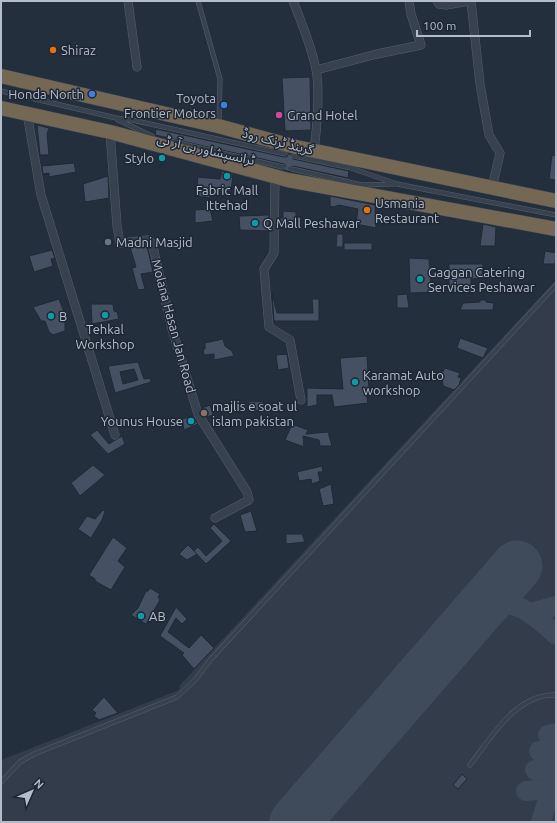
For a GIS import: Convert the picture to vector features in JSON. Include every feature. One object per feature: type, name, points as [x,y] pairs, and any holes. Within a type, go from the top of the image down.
[{"type":"highway","name":"گرینڈ ٹرنک روڈ","points":[[1,76],[218,126],[296,147],[556,201]]},
{"type":"highway","points":[[1,108],[279,172],[556,229]]},
{"type":"street","points":[[128,1],[137,67]]},
{"type":"street","points":[[293,1],[308,40],[316,70],[317,131],[314,150]]},
{"type":"street","points":[[316,70],[377,54],[421,45],[411,14],[409,1]]},
{"type":"street","points":[[437,1],[440,4],[446,5],[470,1],[480,84],[489,135],[500,153],[492,188]]},
{"type":"street","points":[[26,113],[41,195],[115,435]]},
{"type":"street","name":"Molana Hasan Jan Road","points":[[110,132],[117,226],[120,243],[148,240],[152,243],[172,329],[198,414],[247,492],[249,500],[214,518]]},
{"type":"street","points":[[279,172],[274,253],[264,269],[269,327],[290,340],[301,400]]},
{"type":"lane","points":[[198,1],[220,79],[220,118],[218,126]]},
{"type":"lane","name":"ٹرانسپشاور بی آر ٹی","points":[[1,91],[108,117],[132,120],[285,154]]},
{"type":"lane","name":"ٹرانسپشاور بی آر ٹی","points":[[108,117],[156,138]]},
{"type":"lane","name":"ٹرانسپشاور بی آر ٹی","points":[[163,140],[279,172]]},
{"type":"lane","points":[[294,156],[356,170],[397,184],[556,215]]},
{"type":"lane","points":[[292,169],[362,185],[397,184]]},
{"type":"lane","points":[[1,782],[20,762],[34,754],[177,697],[186,689],[210,659],[556,284]]},
{"type":"lane","points":[[470,765],[511,713],[532,700],[547,695],[556,695]]},
{"type":"shaded area","points":[[556,280],[556,822],[1,822],[1,760],[179,690],[180,685]]},
{"type":"building","name":"Grand Hotel","points":[[310,77],[311,130],[285,131],[282,78]]},
{"type":"building","points":[[37,125],[49,128],[47,134],[49,155],[40,155]]},
{"type":"building","points":[[156,129],[284,157],[291,154],[293,159],[349,171],[348,178],[293,166],[289,168],[290,172],[284,170],[286,166],[284,164],[155,135]]},
{"type":"building","points":[[552,155],[556,156],[556,180],[549,179]]},
{"type":"building","points":[[74,163],[76,172],[49,177],[49,173],[43,174],[42,166]]},
{"type":"building","points":[[222,171],[233,174],[231,192],[210,186],[210,198],[196,196],[198,177],[220,179]]},
{"type":"building","points":[[108,176],[109,198],[85,202],[83,184]]},
{"type":"building","name":"Usmania Restaurant","points":[[330,196],[375,205],[376,228],[356,224],[358,209],[339,205],[333,207],[330,206]]},
{"type":"building","points":[[210,209],[213,221],[195,223],[195,210]]},
{"type":"building","points":[[283,211],[296,212],[296,226],[280,225],[280,218],[283,218]]},
{"type":"building","name":"Q Mall Peshawar","points":[[269,215],[269,231],[240,230],[239,216]]},
{"type":"building","points":[[483,224],[496,227],[495,246],[480,246]]},
{"type":"building","points":[[337,234],[343,234],[343,247],[336,247]]},
{"type":"building","points":[[344,243],[372,243],[372,250],[344,250]]},
{"type":"building","points":[[147,246],[153,272],[141,274],[145,289],[138,290],[132,268],[136,267],[130,247]]},
{"type":"building","points":[[52,250],[55,258],[51,259],[53,266],[34,272],[29,256]]},
{"type":"building","points":[[545,251],[556,253],[555,264],[543,264]]},
{"type":"building","name":"Gaggan Catering Services Peshawar","points":[[409,258],[429,259],[431,285],[440,285],[441,292],[410,293]]},
{"type":"building","points":[[449,264],[483,264],[482,278],[471,279],[471,286],[449,287]]},
{"type":"building","points":[[272,293],[277,313],[313,313],[312,299],[319,299],[319,321],[274,321]]},
{"type":"building","points":[[407,294],[409,308],[397,308],[397,295]]},
{"type":"building","name":"B","points":[[59,299],[64,312],[65,331],[53,335],[49,332],[45,321],[41,321],[33,307]]},
{"type":"building","points":[[480,300],[486,300],[486,302],[494,303],[493,310],[460,310],[463,303],[480,302]]},
{"type":"building","name":"Tehkal Workshop","points":[[91,304],[113,304],[114,311],[117,312],[119,319],[92,324]]},
{"type":"building","points":[[460,338],[488,348],[483,358],[457,348]]},
{"type":"building","points":[[223,339],[225,346],[232,351],[234,356],[214,360],[214,354],[204,355],[203,349],[205,349],[205,343]]},
{"type":"building","points":[[287,354],[289,368],[278,370],[276,355]]},
{"type":"building","name":"Karamat Auto workshop","points":[[367,356],[369,390],[366,391],[368,403],[334,407],[332,395],[317,395],[317,405],[307,407],[307,388],[343,389],[340,358]]},
{"type":"building","points":[[138,362],[144,379],[150,378],[151,382],[115,393],[108,366]],"holes":[[[134,369],[138,380],[123,384],[120,372]]]},
{"type":"building","points":[[445,368],[460,373],[458,377],[461,378],[459,385],[454,390],[443,386],[442,373]]},
{"type":"building","points":[[263,401],[265,410],[250,411],[248,402]]},
{"type":"building","points":[[210,405],[213,415],[206,417],[202,408]]},
{"type":"building","name":"Younus House","points":[[193,416],[198,424],[184,430],[182,419]]},
{"type":"building","points":[[292,424],[308,430],[306,434],[328,432],[332,446],[320,446],[319,440],[303,436],[304,447],[285,440]]},
{"type":"building","points":[[97,430],[109,444],[122,436],[125,444],[108,454],[90,435]]},
{"type":"building","points":[[93,465],[105,475],[80,496],[71,483]]},
{"type":"building","points":[[322,466],[323,472],[318,472],[320,481],[312,484],[311,479],[299,481],[297,472]]},
{"type":"building","points":[[331,484],[334,504],[323,506],[319,489]]},
{"type":"building","points":[[103,510],[105,512],[102,520],[91,538],[78,529],[87,516],[95,519]]},
{"type":"building","points":[[251,511],[257,531],[245,532],[240,515]]},
{"type":"building","points":[[214,524],[231,541],[206,564],[194,551],[198,547],[206,556],[222,541],[210,528]]},
{"type":"building","points":[[286,534],[302,534],[305,542],[286,544]]},
{"type":"building","points":[[113,537],[127,548],[118,561],[125,567],[111,590],[95,581],[95,579],[89,575]]},
{"type":"building","points":[[188,545],[197,554],[187,560],[179,554]]},
{"type":"building","points":[[150,588],[160,594],[158,597],[160,600],[146,624],[131,615],[138,608],[146,591]]},
{"type":"building","points":[[176,607],[187,619],[182,624],[176,618],[168,632],[189,648],[201,635],[214,648],[194,669],[182,655],[184,653],[160,636]]},
{"type":"building","points":[[104,697],[118,713],[99,720],[94,716],[96,713],[92,710]]},
{"type":"building","points":[[462,774],[467,779],[458,789],[453,785]]},
{"type":"taxiway","points":[[481,608],[503,604],[513,605],[540,620],[556,635]]},
{"type":"taxiway","points":[[531,613],[556,606]]},
{"type":"taxiway","points":[[548,735],[556,733]]},
{"type":"taxiway","points":[[539,751],[556,750]]},
{"type":"taxiway","points":[[535,770],[556,766]]},
{"type":"taxiway","points":[[541,822],[556,773]]},
{"type":"taxiway","points":[[526,791],[545,789],[552,785]]},
{"type":"taxiway","points":[[285,822],[313,801]]},
{"type":"runway","points":[[295,822],[517,566]]},
{"type":"place","name":"Shiraz","points":[[53,50]]},
{"type":"place","name":"Honda North","points":[[92,94]]},
{"type":"place","name":"Toyota Frontier Motors","points":[[224,105]]},
{"type":"place","name":"Grand Hotel","points":[[279,115]]},
{"type":"place","name":"Stylo","points":[[162,158]]},
{"type":"place","name":"Fabric Mall Ittehad","points":[[227,176]]},
{"type":"place","name":"Usmania Restaurant","points":[[367,210]]},
{"type":"place","name":"Q Mall Peshawar","points":[[255,223]]},
{"type":"place","name":"Madni Masjid","points":[[108,242]]},
{"type":"place","name":"Gaggan Catering Services Peshawar","points":[[420,279]]},
{"type":"place","name":"Tehkal Workshop","points":[[105,315]]},
{"type":"place","name":"B","points":[[51,316]]},
{"type":"place","name":"Karamat Auto workshop","points":[[355,382]]},
{"type":"place","name":"majlis e soat ul islam pakistan","points":[[204,413]]},
{"type":"place","name":"Younus House","points":[[191,421]]},
{"type":"place","name":"AB","points":[[141,616]]}]
